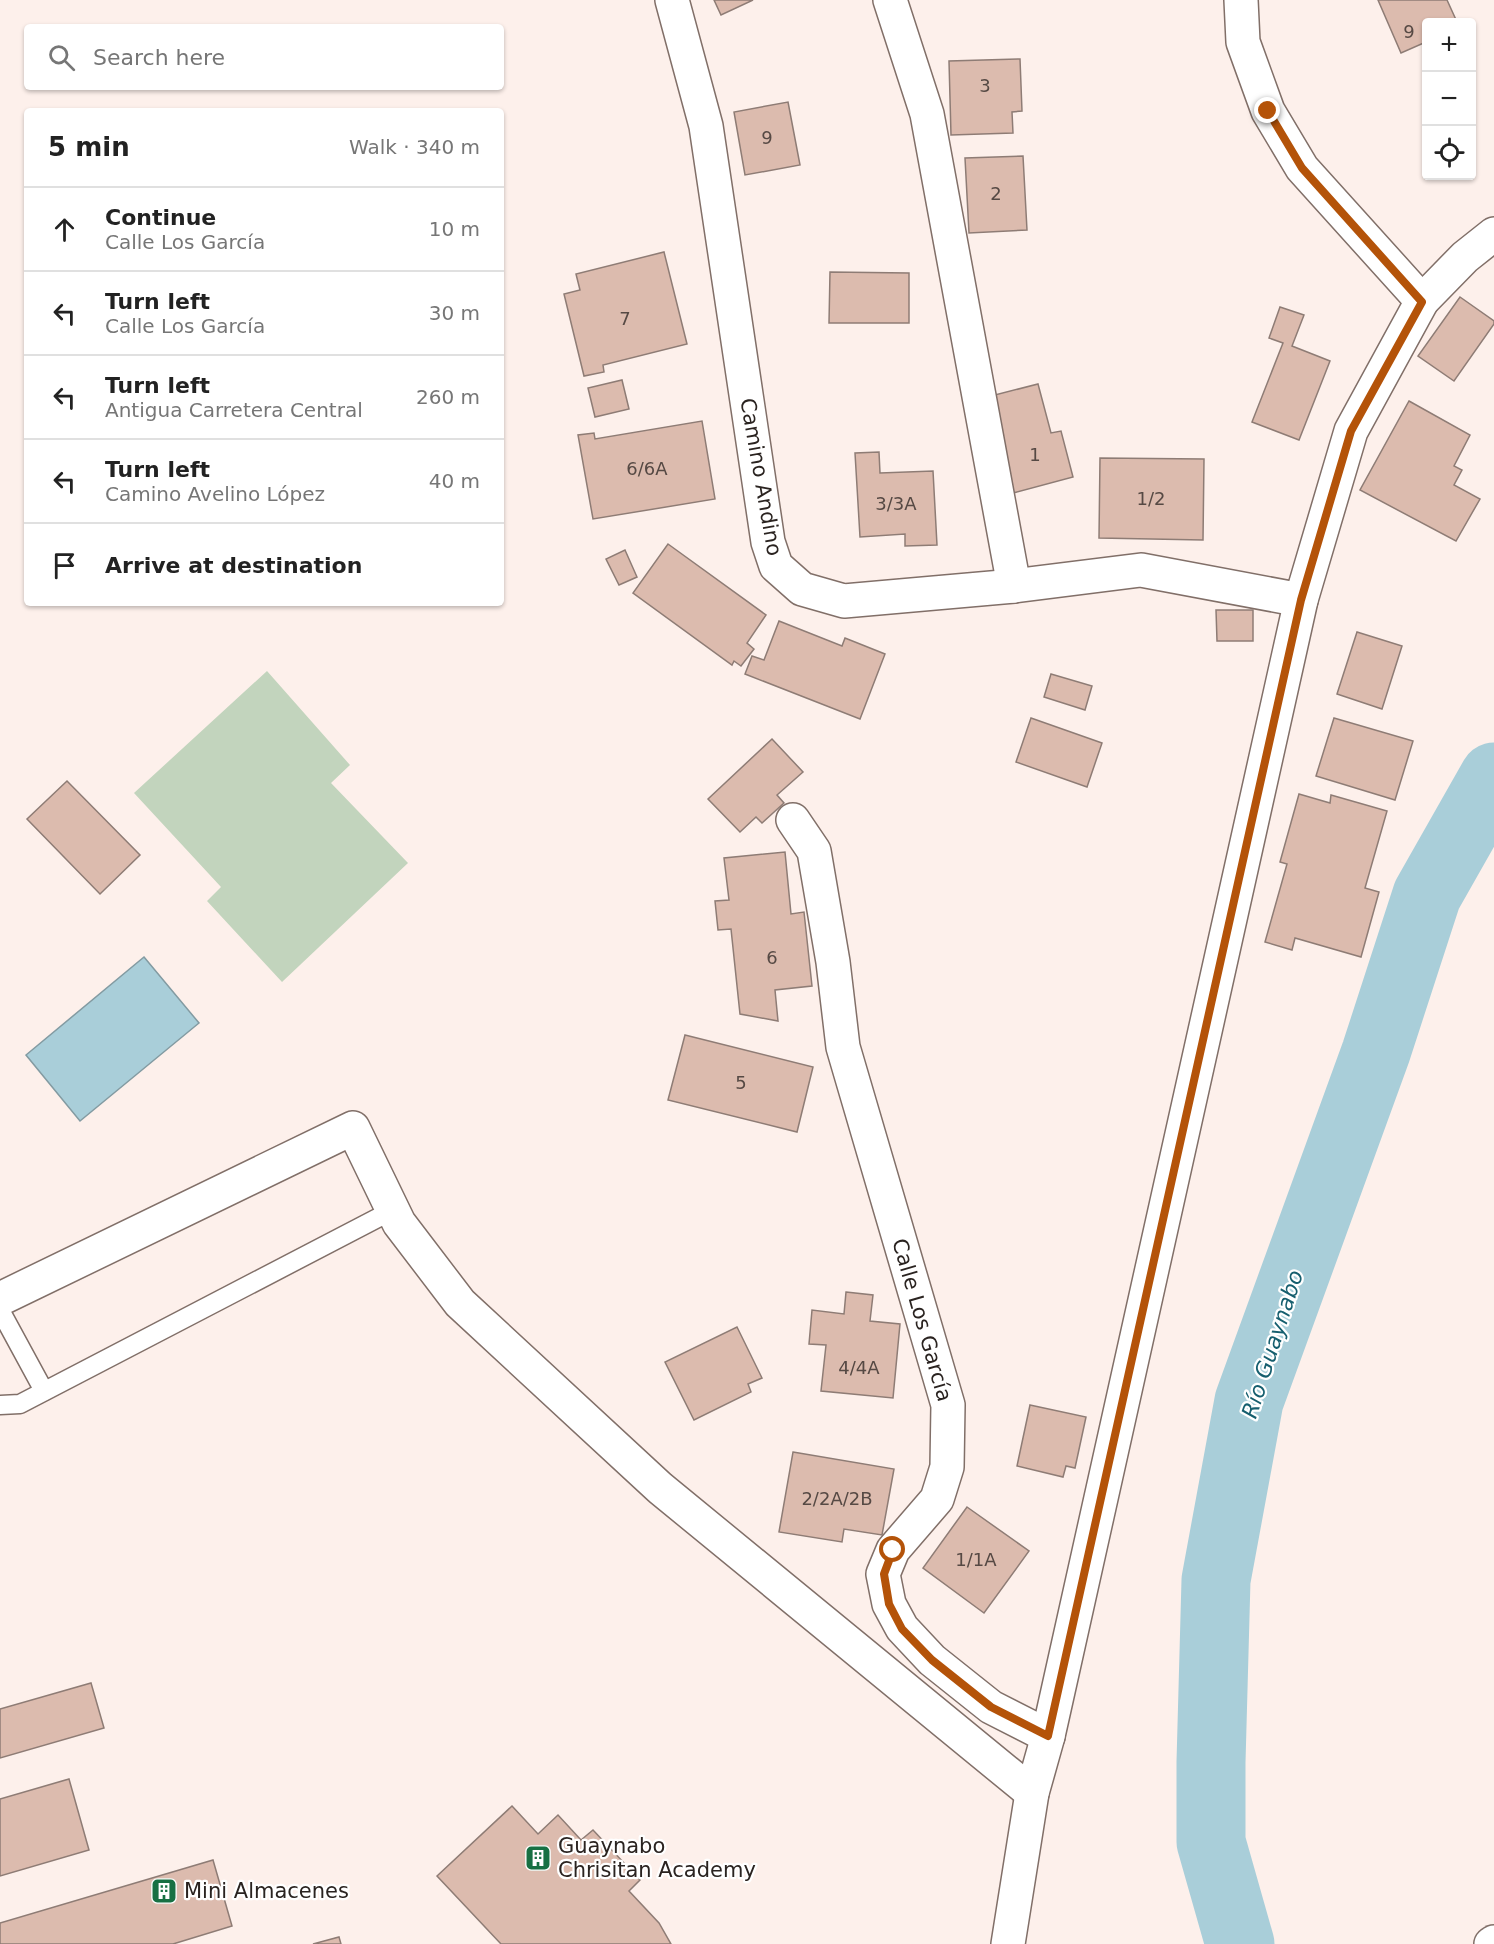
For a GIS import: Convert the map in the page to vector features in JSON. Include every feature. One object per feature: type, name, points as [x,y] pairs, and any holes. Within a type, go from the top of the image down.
[{"type":"street","name":"Camino Andino","points":[[672,0],[706,126],[768,542],[776,566],[802,589],[844,601],[1014,586],[1141,570],[1301,600]]},
{"type":"street","points":[[890,0],[927,114],[1014,586]]},
{"type":"street","points":[[1241,0],[1243,42],[1268,111],[1285,140],[1302,168],[1422,302]]},
{"type":"street","points":[[1008,1944],[1032,1793],[1048,1736],[1301,600],[1351,431],[1422,302],[1465,257],[1494,234]]},
{"type":"street","name":"Calle Los García","points":[[793,820],[814,851],[833,962],[843,1047],[948,1405],[947,1467],[937,1499],[893,1550],[884,1574],[889,1604],[902,1629],[932,1660],[991,1707],[1048,1736]]},
{"type":"street","points":[[0,1299],[353,1128],[399,1223],[460,1303],[660,1488],[1032,1793]]},
{"type":"lane","points":[[0,1405],[20,1404],[393,1210]]},
{"type":"lane","points":[[0,1310],[45,1391]]},
{"type":"green space","points":[[267,671],[350,765],[331,783],[408,863],[282,982],[207,901],[221,887],[134,793]]},
{"type":"water","points":[[144,957],[199,1023],[80,1121],[26,1055]]},
{"type":"building","points":[[714,0],[753,0],[721,15]]},
{"type":"building","points":[[1378,0],[1447,0],[1455,18],[1422,18],[1422,44],[1401,53]]},
{"type":"building","points":[[1020,59],[1022,111],[1012,112],[1013,133],[951,135],[949,61]]},
{"type":"building","points":[[788,102],[800,165],[745,175],[734,112]]},
{"type":"building","points":[[1023,156],[1027,230],[969,233],[965,158]]},
{"type":"building","points":[[664,252],[687,344],[603,365],[604,372],[584,376],[564,294],[580,290],[576,274]]},
{"type":"building","points":[[830,272],[909,273],[909,323],[829,323]]},
{"type":"building","points":[[1460,297],[1494,321],[1494,324],[1454,381],[1418,356]]},
{"type":"building","points":[[1280,307],[1304,315],[1292,346],[1330,361],[1299,440],[1252,422],[1283,343],[1269,338]]},
{"type":"building","points":[[622,380],[629,409],[595,417],[588,388]]},
{"type":"building","points":[[1038,384],[1051,433],[1061,431],[1073,477],[1013,493],[987,397]]},
{"type":"building","points":[[1409,401],[1470,435],[1454,466],[1462,470],[1454,485],[1480,499],[1456,541],[1360,490]]},
{"type":"building","points":[[702,421],[715,499],[593,519],[578,435],[594,433],[595,439]]},
{"type":"building","points":[[879,452],[880,473],[933,471],[937,545],[905,546],[905,534],[860,537],[855,453]]},
{"type":"building","points":[[1100,458],[1204,459],[1203,540],[1099,538]]},
{"type":"building","points":[[668,544],[766,615],[747,643],[754,649],[741,666],[734,661],[732,665],[633,593]]},
{"type":"building","points":[[625,550],[637,577],[619,585],[606,559]]},
{"type":"building","points":[[1216,610],[1253,610],[1253,641],[1217,641]]},
{"type":"building","points":[[779,621],[842,646],[845,638],[885,654],[860,719],[745,674],[752,656],[764,660]]},
{"type":"building","points":[[1357,632],[1402,646],[1382,709],[1337,694]]},
{"type":"building","points":[[1051,674],[1092,686],[1085,710],[1044,697]]},
{"type":"building","points":[[1031,718],[1102,743],[1087,787],[1016,762]]},
{"type":"building","points":[[1334,718],[1413,741],[1395,800],[1316,776]]},
{"type":"building","points":[[772,739],[803,772],[777,795],[784,803],[762,823],[756,817],[740,832],[708,799]]},
{"type":"building","points":[[67,781],[140,855],[100,894],[27,819]]},
{"type":"building","points":[[1299,794],[1330,803],[1331,795],[1387,811],[1365,888],[1379,892],[1361,957],[1295,938],[1292,950],[1265,942],[1287,864],[1280,862]]},
{"type":"building","points":[[785,852],[791,914],[804,912],[812,986],[775,990],[778,1021],[740,1014],[731,929],[718,930],[715,901],[729,900],[724,858]]},
{"type":"building","points":[[685,1035],[813,1067],[797,1132],[668,1100]]},
{"type":"building","points":[[846,1292],[873,1295],[870,1321],[900,1324],[893,1398],[821,1391],[826,1345],[809,1344],[812,1310],[844,1314]]},
{"type":"building","points":[[737,1327],[762,1378],[748,1384],[751,1392],[694,1420],[665,1362]]},
{"type":"building","points":[[1030,1405],[1086,1417],[1075,1468],[1066,1466],[1063,1477],[1017,1466]]},
{"type":"building","points":[[793,1452],[894,1469],[882,1535],[844,1529],[842,1542],[779,1532]]},
{"type":"building","points":[[967,1507],[1029,1551],[984,1613],[923,1568]]},
{"type":"building","points":[[91,1683],[104,1728],[0,1758],[0,1709]]},
{"type":"building","points":[[69,1779],[89,1850],[0,1876],[0,1799]]},
{"type":"building","name":"Guaynabo Chrisitan Academy","points":[[512,1806],[538,1834],[558,1815],[581,1840],[593,1830],[640,1880],[629,1891],[659,1923],[671,1944],[501,1944],[437,1876]]},
{"type":"building","name":"Mini Almacenes","points":[[213,1860],[232,1926],[173,1944],[0,1944],[0,1923]]},
{"type":"building","name":"Mini Almacenes","points":[[339,1937],[341,1944],[313,1944]]},
{"type":"waterway","name":"Río Guaynabo","points":[[1240,1944],[1211,1842],[1211,1762],[1216,1580],[1249,1401],[1376,1052],[1427,895],[1494,777]]},
{"type":"place","name":"Guaynabo Chrisitan Academy","points":[[538,1858]]},
{"type":"place","name":"Mini Almacenes","points":[[164,1891]]},
{"type":"route","points":[[893,1550],[884,1574],[889,1604],[902,1629],[932,1660],[991,1707],[1048,1736],[1301,600],[1351,431],[1422,302],[1302,168],[1268,111]]}]
